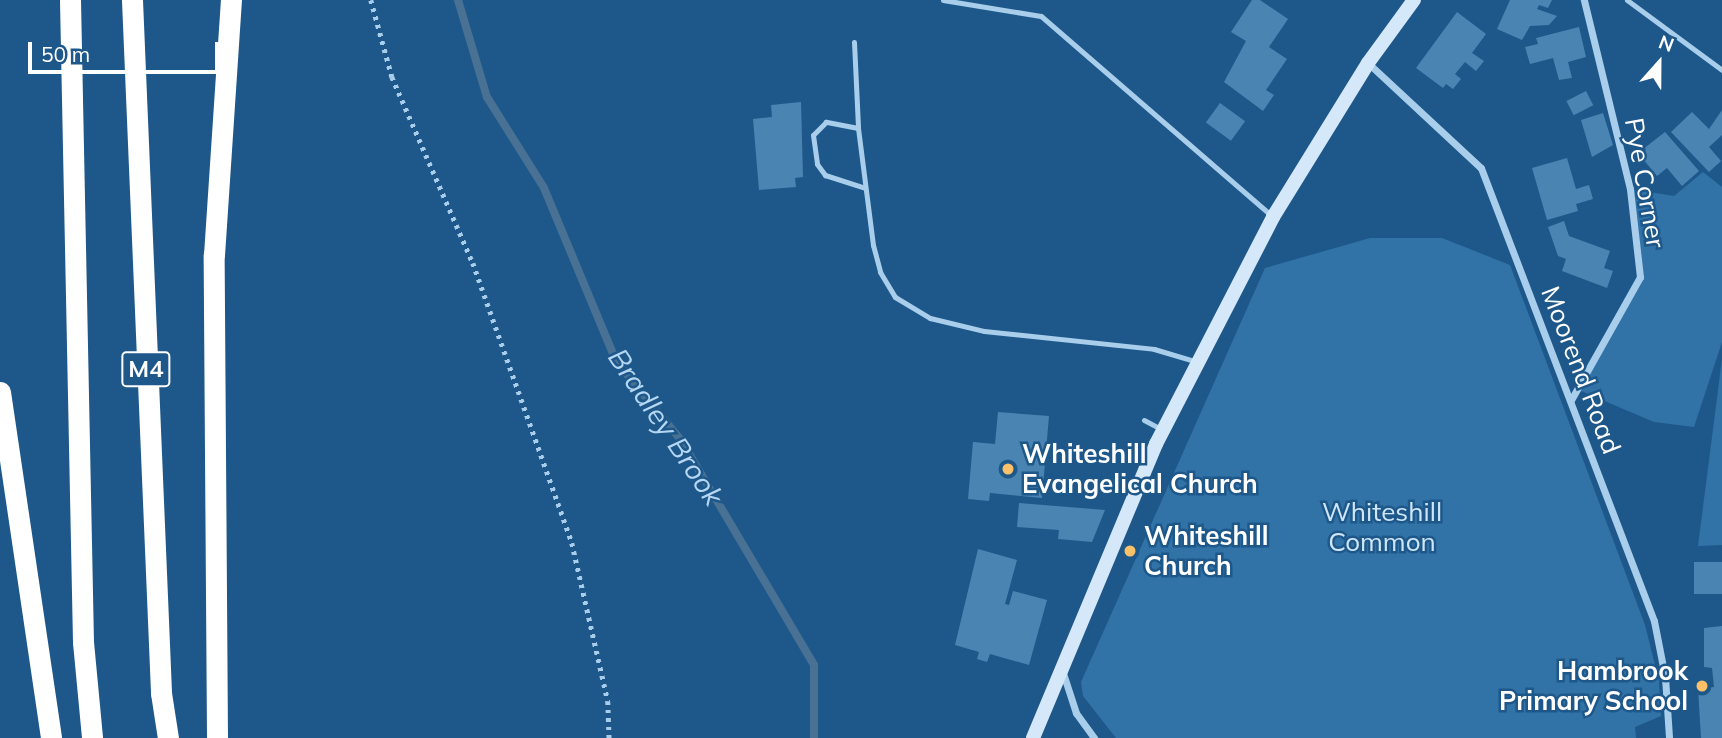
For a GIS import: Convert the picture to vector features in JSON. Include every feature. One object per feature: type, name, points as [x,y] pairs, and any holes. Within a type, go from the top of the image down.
[{"type":"highway","points":[[70,0],[83,642],[92,738]]},
{"type":"highway","name":"M4","points":[[132,0],[159,651],[168,738]]},
{"type":"highway","points":[[217,738],[214,254],[231,0]]},
{"type":"highway","points":[[0,392],[51,738]]},
{"type":"main road","points":[[1033,738],[1163,430],[1273,216],[1368,63],[1414,0]]},
{"type":"street","name":"Pye Corner","points":[[1571,400],[1640,277],[1630,189],[1584,0]]},
{"type":"street","name":"Moorend Road","points":[[1368,63],[1481,168],[1654,621],[1665,677],[1669,738]]},
{"type":"street","points":[[1062,670],[1076,713],[1094,738]]},
{"type":"lane","points":[[943,0],[1041,16],[1273,216]]},
{"type":"lane","points":[[1627,0],[1722,71]]},
{"type":"lane","points":[[855,42],[858,128],[865,187],[880,272],[895,297],[911,308],[984,331],[1154,349],[1198,362]]},
{"type":"lane","points":[[858,128],[836,121],[818,126],[813,135],[817,164],[841,183],[865,187]]},
{"type":"lane","points":[[1144,420],[1163,430]]},
{"type":"path","points":[[372,0],[392,77],[473,263],[572,543],[608,701],[609,738]]},
{"type":"green space","points":[[1703,172],[1722,187],[1722,342],[1694,427],[1654,422],[1581,391],[1640,277],[1630,189],[1674,196]]},
{"type":"green space","name":"Whiteshill Common","points":[[1370,238],[1442,238],[1510,265],[1645,625],[1659,681],[1661,716],[1635,727],[1636,738],[1116,738],[1083,696],[1081,682],[1265,268]]},
{"type":"green space","points":[[1722,359],[1722,545],[1698,546]]},
{"type":"building","points":[[1252,0],[1260,0],[1288,19],[1269,47],[1287,59],[1266,90],[1274,95],[1263,111],[1224,82],[1246,41],[1231,32]]},
{"type":"building","points":[[1510,0],[1552,0],[1548,8],[1539,5],[1537,9],[1557,16],[1549,25],[1530,26],[1522,40],[1497,29]]},
{"type":"building","points":[[1457,12],[1486,34],[1472,53],[1484,61],[1476,71],[1465,62],[1455,74],[1461,79],[1453,89],[1446,84],[1443,88],[1416,68]]},
{"type":"building","points":[[1579,27],[1586,57],[1568,62],[1572,78],[1559,80],[1553,58],[1530,64],[1525,47],[1538,44],[1536,38]]},
{"type":"building","points":[[1586,91],[1593,105],[1574,115],[1566,101]]},
{"type":"building","points":[[801,102],[803,177],[795,178],[796,187],[759,190],[753,119],[772,117],[771,105]]},
{"type":"building","points":[[1220,103],[1245,121],[1231,141],[1206,122]]},
{"type":"building","points":[[1722,110],[1722,135],[1709,147],[1721,161],[1709,172],[1671,132],[1692,112],[1709,129]]},
{"type":"building","points":[[1603,113],[1613,145],[1592,157],[1581,120]]},
{"type":"building","points":[[1665,132],[1699,171],[1682,186],[1667,168],[1657,176],[1638,153]]},
{"type":"building","points":[[1567,158],[1576,189],[1589,185],[1593,199],[1576,204],[1578,211],[1547,220],[1532,168]]},
{"type":"building","points":[[1564,221],[1569,236],[1610,251],[1604,268],[1613,271],[1607,288],[1562,271],[1566,259],[1558,256],[1548,227]]},
{"type":"building","name":"Whiteshill Evangelical Church","points":[[998,412],[1049,416],[1042,498],[990,493],[989,501],[968,499],[973,442],[995,444]]},
{"type":"building","points":[[1019,503],[1105,510],[1092,542],[1058,539],[1059,530],[1017,527]]},
{"type":"building","points":[[978,549],[1017,560],[1005,604],[1009,605],[1013,591],[1047,600],[1029,665],[990,654],[987,662],[977,659],[979,652],[955,645]]},
{"type":"building","points":[[1694,562],[1722,562],[1722,594],[1694,594]]},
{"type":"building","points":[[1722,626],[1722,738],[1701,738],[1698,688],[1714,687],[1712,668],[1704,667],[1704,628]]},
{"type":"waterway","name":"Bradley Brook","points":[[458,0],[487,97],[544,188],[616,361],[681,440],[814,665],[814,738]]},
{"type":"place","name":"Whiteshill Evangelical Church","points":[[1008,469]]},
{"type":"place","name":"Whiteshill Church","points":[[1130,551]]},
{"type":"place","name":"Hambrook Primary School","points":[[1702,686]]}]
